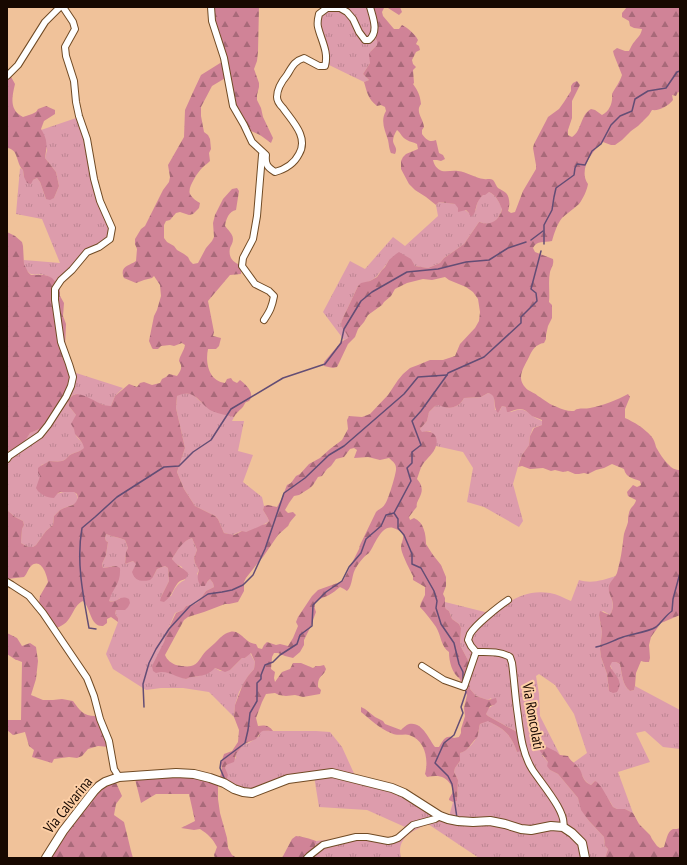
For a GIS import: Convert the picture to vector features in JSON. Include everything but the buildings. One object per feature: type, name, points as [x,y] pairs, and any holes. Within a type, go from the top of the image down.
[{"type":"street","points":[[7,76],[18,64],[45,22],[62,7],[73,22],[75,29],[65,47],[66,56],[74,81],[76,102],[87,139],[94,180],[100,201],[112,228],[110,238],[99,247],[87,252],[72,270],[61,280],[55,289],[55,300],[61,342],[73,377],[71,386],[66,397],[40,435],[9,456],[7,459]]},
{"type":"street","points":[[211,7],[212,21],[224,58],[233,106],[252,142],[263,151],[266,155],[265,162],[270,169],[275,172],[283,170],[291,165],[302,150],[303,142],[295,124],[280,105],[277,98],[280,85],[296,61],[304,58],[319,66],[325,66],[327,60],[318,26],[319,14],[326,8],[340,8],[347,12],[353,19],[359,32],[366,40],[369,40],[373,37],[375,29],[370,7]]},
{"type":"street","points":[[263,151],[257,216],[253,239],[243,258],[242,266],[255,284],[269,291],[274,296],[270,312],[264,320]]},
{"type":"street","points":[[7,582],[29,596],[43,613],[87,678],[94,696],[100,719],[109,741],[114,769],[119,777]]},
{"type":"street","points":[[422,666],[444,680],[464,687],[476,652],[468,640],[470,634],[474,628],[498,606],[508,600]]},
{"type":"street","name":"Via Roncolati","points":[[476,652],[498,653],[510,657],[524,749],[531,768],[561,810],[565,823],[563,827]]},
{"type":"street","name":"Via Calvarina","points":[[46,858],[63,831],[94,791],[105,782],[119,777],[176,773],[194,774],[210,778],[224,783],[234,789],[252,793],[288,779],[332,773],[404,793],[440,816],[448,819],[473,822],[490,821],[531,830],[550,826],[563,827]]},
{"type":"street","points":[[307,858],[323,845],[356,837],[367,837],[388,841],[393,840],[398,838],[413,825],[435,819],[440,816]]},
{"type":"street","points":[[563,827],[572,833],[582,843],[585,858]]},
{"type":"green space","points":[[212,7],[259,7],[258,52],[254,69],[259,83],[257,100],[273,138],[271,143],[260,135],[247,129],[236,113],[227,77],[212,86],[201,107],[204,132],[210,139],[210,161],[202,168],[193,180],[189,191],[192,197],[200,203],[199,208],[193,214],[189,215],[180,212],[176,213],[170,220],[166,221],[164,225],[164,238],[177,250],[188,257],[193,264],[198,263],[214,237],[213,223],[215,215],[223,199],[232,189],[237,188],[239,191],[236,210],[231,212],[228,216],[225,226],[233,237],[233,242],[230,248],[230,257],[233,261],[241,265],[241,274],[230,275],[208,301],[214,332],[213,336],[221,338],[219,346],[216,349],[208,349],[207,360],[209,370],[215,379],[225,383],[227,379],[231,378],[237,383],[240,380],[251,392],[251,398],[234,417],[212,411],[193,395],[188,394],[177,396],[176,408],[185,448],[177,472],[184,489],[195,506],[218,519],[224,533],[234,535],[266,524],[269,521],[263,510],[264,506],[268,505],[277,507],[287,485],[291,483],[309,464],[320,458],[342,440],[348,429],[347,420],[349,416],[362,417],[370,414],[388,395],[403,374],[410,368],[430,360],[443,360],[455,356],[460,344],[475,328],[479,321],[480,312],[478,299],[473,292],[466,287],[445,277],[432,280],[423,279],[407,283],[395,289],[391,296],[382,305],[368,315],[358,329],[355,337],[348,344],[337,367],[333,368],[324,366],[324,362],[341,342],[348,338],[341,324],[358,286],[361,283],[370,281],[377,277],[389,260],[399,252],[411,259],[415,266],[428,268],[440,263],[444,258],[464,244],[479,222],[491,223],[497,219],[502,209],[495,197],[489,192],[480,198],[477,203],[475,213],[471,217],[466,210],[458,212],[458,208],[455,204],[439,202],[436,205],[409,184],[401,169],[401,161],[406,154],[418,149],[417,144],[405,139],[397,130],[393,141],[396,152],[395,154],[391,153],[384,126],[383,118],[386,111],[385,107],[381,105],[377,106],[372,101],[368,95],[364,82],[369,80],[363,74],[370,63],[369,54],[377,45],[369,7],[400,7],[402,12],[399,15],[388,8],[384,8],[382,12],[383,16],[394,29],[399,29],[402,25],[411,31],[418,40],[416,44],[419,46],[420,50],[416,52],[412,60],[416,67],[413,70],[413,84],[421,101],[419,112],[424,127],[422,134],[430,141],[436,140],[439,153],[443,155],[445,159],[441,161],[433,160],[435,165],[442,171],[458,171],[493,180],[498,188],[507,195],[509,202],[508,211],[511,213],[515,212],[523,191],[536,169],[533,148],[534,144],[548,117],[559,109],[571,91],[571,86],[573,83],[577,81],[580,85],[572,101],[572,118],[568,135],[572,137],[578,131],[585,115],[591,109],[602,115],[609,109],[612,94],[622,75],[613,51],[617,48],[629,51],[642,29],[630,26],[629,21],[622,17],[622,13],[627,7],[680,7],[680,93],[678,92],[676,96],[672,95],[673,100],[666,106],[658,110],[652,110],[638,126],[615,145],[603,142],[595,150],[585,167],[585,179],[588,184],[586,192],[580,202],[560,220],[552,241],[539,243],[533,248],[535,252],[553,259],[549,283],[549,302],[552,305],[552,318],[548,326],[544,343],[537,346],[530,354],[521,374],[521,378],[524,386],[528,390],[552,405],[568,411],[599,406],[628,394],[630,397],[625,409],[625,418],[632,421],[648,433],[653,438],[657,449],[670,466],[680,470],[680,615],[661,623],[651,637],[649,645],[649,662],[641,661],[636,673],[634,690],[630,691],[625,686],[620,664],[612,662],[610,666],[620,684],[617,692],[613,693],[609,691],[607,674],[601,657],[600,649],[602,632],[599,615],[600,611],[610,615],[612,610],[613,602],[609,593],[609,586],[617,573],[630,509],[635,504],[636,500],[628,496],[627,492],[633,485],[637,487],[641,485],[640,481],[628,476],[624,469],[612,464],[588,474],[575,474],[568,471],[551,471],[543,468],[530,469],[522,466],[518,467],[522,455],[529,445],[530,436],[534,428],[542,425],[542,420],[532,416],[522,409],[507,412],[506,407],[502,406],[498,413],[495,407],[494,398],[491,394],[488,393],[481,397],[464,398],[457,406],[450,408],[439,405],[435,406],[429,412],[427,421],[420,429],[422,432],[432,432],[436,436],[437,442],[434,451],[420,469],[417,479],[420,482],[422,492],[417,503],[417,507],[409,517],[410,520],[414,518],[420,522],[425,533],[426,544],[441,565],[446,577],[446,586],[443,594],[445,598],[445,607],[449,611],[452,619],[459,624],[461,628],[460,645],[470,664],[470,689],[476,696],[488,700],[496,698],[497,702],[490,706],[486,714],[517,732],[523,747],[521,751],[517,752],[515,745],[502,729],[488,721],[480,724],[477,737],[467,749],[460,753],[460,761],[454,772],[458,780],[457,801],[453,802],[449,800],[453,791],[452,786],[446,779],[440,776],[427,777],[425,774],[426,756],[419,741],[409,735],[396,735],[387,731],[361,712],[361,707],[383,721],[385,724],[401,730],[409,724],[418,725],[425,731],[435,747],[439,747],[443,740],[447,737],[459,737],[465,716],[464,708],[467,695],[460,679],[453,670],[450,663],[449,652],[444,647],[438,630],[420,607],[425,595],[425,587],[413,580],[413,576],[401,550],[403,535],[396,529],[391,527],[387,528],[383,531],[369,553],[355,569],[349,589],[347,591],[340,587],[316,602],[316,612],[300,652],[293,658],[278,653],[274,653],[272,657],[271,669],[275,672],[275,682],[282,672],[290,669],[293,663],[301,663],[313,668],[324,665],[326,669],[319,680],[318,687],[321,690],[320,694],[303,697],[295,695],[279,695],[275,693],[266,694],[256,718],[258,726],[266,726],[273,731],[262,731],[256,739],[244,744],[236,754],[234,762],[226,765],[225,768],[228,775],[225,785],[218,783],[218,799],[228,848],[232,855],[237,858],[215,858],[214,855],[217,847],[208,835],[200,829],[194,830],[181,828],[195,821],[189,794],[156,794],[141,803],[135,779],[190,774],[218,782],[222,771],[221,763],[224,754],[232,751],[238,742],[239,730],[234,717],[235,705],[243,684],[254,669],[255,662],[251,653],[245,658],[242,658],[230,670],[225,672],[215,668],[207,674],[186,679],[164,672],[156,673],[153,671],[152,666],[176,613],[183,610],[186,606],[198,602],[206,591],[214,587],[210,579],[205,586],[201,586],[199,582],[199,570],[194,558],[197,550],[192,538],[183,543],[172,559],[188,573],[187,576],[178,583],[167,600],[164,602],[160,601],[169,581],[168,568],[165,566],[157,569],[150,580],[141,581],[137,579],[132,572],[136,564],[133,561],[125,564],[126,552],[128,548],[125,540],[106,534],[105,538],[108,542],[106,555],[102,564],[103,568],[116,566],[120,568],[118,582],[109,601],[112,602],[121,598],[126,598],[129,599],[130,603],[125,610],[116,610],[115,614],[118,618],[118,622],[111,617],[107,619],[107,623],[103,626],[96,624],[83,601],[79,603],[69,619],[62,626],[56,628],[38,610],[40,596],[48,582],[41,565],[35,564],[31,566],[24,577],[7,579],[7,510],[15,517],[23,521],[24,525],[22,529],[21,543],[28,547],[33,547],[53,525],[54,516],[60,510],[73,505],[78,498],[77,494],[74,492],[60,492],[54,498],[49,497],[41,494],[36,488],[40,476],[38,473],[39,467],[49,461],[63,461],[70,455],[84,448],[82,442],[75,434],[71,424],[76,415],[69,406],[68,401],[72,396],[76,394],[82,395],[99,403],[111,406],[115,396],[129,384],[137,387],[140,383],[144,382],[152,385],[160,383],[162,379],[169,374],[177,376],[180,370],[181,365],[179,361],[185,345],[182,343],[174,346],[161,346],[158,349],[153,349],[149,341],[154,316],[161,296],[160,285],[154,276],[136,283],[124,278],[123,271],[126,267],[136,261],[137,249],[135,239],[141,229],[145,226],[163,190],[169,182],[170,177],[168,165],[184,137],[185,110],[201,75],[225,60],[213,32]],"holes":[[[354,448],[357,450],[354,458],[368,457],[380,460],[389,458],[395,463],[396,470],[390,492],[384,505],[376,512],[343,581],[318,590],[312,596],[298,617],[296,622],[298,626],[288,646],[280,644],[276,645],[267,642],[262,649],[258,648],[256,644],[249,642],[240,634],[230,632],[220,638],[206,651],[198,662],[193,665],[180,666],[169,661],[165,655],[184,620],[188,617],[225,604],[238,602],[244,591],[244,582],[246,578],[278,535],[288,526],[296,515],[293,512],[288,513],[285,510],[294,496],[299,495],[310,488],[318,477],[322,476],[336,459],[344,457],[350,449]]]},
{"type":"green space","points":[[341,7],[369,7],[377,45],[371,51],[370,63],[363,74],[369,80],[364,82],[327,64],[319,27],[322,10]]},
{"type":"green space","points":[[10,75],[15,84],[13,103],[15,111],[23,117],[46,106],[55,110],[55,114],[44,121],[41,129],[45,136],[46,143],[45,158],[56,172],[59,186],[54,198],[50,200],[46,199],[37,178],[33,180],[31,184],[27,183],[14,151],[7,148],[7,77]]},
{"type":"green space","points":[[82,116],[93,158],[96,182],[113,228],[110,238],[96,247],[58,284],[46,276],[34,275],[28,272],[24,266],[24,260],[60,263],[42,219],[16,214],[20,168],[23,170],[24,177],[33,180],[37,178],[46,199],[54,198],[59,186],[56,172],[45,158],[47,150],[41,130]]},
{"type":"green space","points":[[489,192],[495,197],[502,208],[497,219],[488,224],[479,222],[464,244],[444,258],[440,263],[428,268],[415,266],[413,263],[389,260],[375,278],[358,286],[342,320],[342,326],[348,338],[344,340],[323,312],[350,261],[365,269],[393,237],[405,246],[438,216],[436,205],[439,202],[456,204],[469,213],[476,210],[480,198]]},
{"type":"green space","points":[[7,232],[22,242],[24,264],[28,272],[31,275],[48,276],[52,278],[60,287],[60,296],[64,303],[63,316],[66,324],[65,347],[70,369],[71,385],[42,428],[30,433],[23,444],[7,451]]},
{"type":"green space","points":[[73,372],[123,388],[115,396],[111,406],[106,406],[75,394],[70,397],[68,401],[69,406],[76,415],[75,432],[85,448],[70,455],[63,461],[49,461],[41,465],[57,494],[72,491],[77,495],[78,499],[73,505],[60,510],[54,516],[53,525],[46,531],[36,545],[33,547],[28,547],[21,543],[22,529],[24,525],[23,521],[15,517],[7,510],[7,451],[11,450],[25,440],[30,433],[42,428]]},
{"type":"green space","points":[[182,393],[193,395],[201,402],[222,414],[234,417],[232,421],[244,421],[238,451],[253,455],[243,482],[262,497],[264,506],[263,510],[269,521],[258,528],[233,535],[224,533],[218,519],[195,506],[184,489],[177,472],[185,448],[176,408],[177,396]]},
{"type":"green space","points":[[488,393],[492,394],[494,397],[495,410],[500,410],[502,406],[506,407],[511,412],[523,410],[542,421],[542,425],[533,428],[529,445],[522,455],[513,484],[523,521],[519,527],[484,507],[467,502],[473,468],[463,452],[436,446],[436,438],[430,431],[422,433],[420,429],[427,421],[429,412],[435,406],[439,404],[446,407],[453,407],[457,406],[464,398],[481,397]]},
{"type":"green space","points":[[106,534],[125,540],[128,548],[125,564],[133,561],[153,577],[157,569],[165,566],[168,568],[169,581],[161,597],[171,596],[178,585],[185,580],[182,567],[174,563],[172,559],[183,543],[192,538],[197,550],[194,558],[199,570],[197,574],[207,582],[210,579],[214,587],[206,591],[195,604],[186,606],[183,610],[175,613],[166,634],[160,671],[165,671],[186,679],[199,676],[215,668],[220,671],[230,670],[242,658],[245,658],[250,653],[255,662],[254,669],[248,676],[239,692],[235,705],[234,717],[209,692],[183,688],[146,690],[113,669],[106,654],[118,622],[118,618],[115,614],[116,610],[121,610],[120,598],[115,601],[109,601],[116,566],[103,568],[102,564],[106,555],[108,542],[105,538]]},
{"type":"green space","points":[[616,576],[610,583],[609,588],[613,606],[610,615],[603,611],[599,615],[602,632],[600,649],[601,657],[607,674],[609,691],[612,669],[610,665],[612,661],[620,664],[625,686],[630,691],[634,690],[635,686],[680,710],[680,749],[663,747],[645,731],[636,733],[650,762],[618,772],[633,813],[625,809],[617,809],[613,807],[595,781],[591,785],[587,783],[576,765],[573,763],[587,753],[574,714],[555,685],[539,674],[536,676],[540,716],[560,755],[557,752],[542,755],[548,762],[550,770],[558,774],[578,798],[582,810],[589,821],[604,837],[605,846],[608,849],[605,858],[479,858],[428,824],[416,829],[403,840],[400,851],[401,858],[307,858],[316,845],[316,841],[370,835],[390,838],[394,837],[405,827],[367,810],[319,807],[314,776],[251,794],[225,785],[226,765],[236,758],[236,754],[244,744],[249,743],[259,736],[260,732],[264,730],[330,732],[342,747],[357,780],[385,787],[448,820],[453,802],[457,801],[458,780],[454,772],[460,761],[460,753],[468,748],[475,740],[480,724],[488,720],[502,729],[515,745],[517,752],[517,732],[488,716],[486,714],[488,710],[494,705],[491,698],[488,700],[476,696],[470,689],[470,664],[460,645],[461,628],[459,624],[452,619],[449,611],[445,607],[445,602],[493,614],[512,600],[526,594],[541,592],[560,596],[571,601],[579,580],[593,582]]},
{"type":"green space","points":[[7,633],[17,638],[22,646],[30,643],[36,647],[38,661],[36,679],[31,695],[43,700],[62,699],[73,701],[83,713],[98,716],[109,747],[98,746],[88,749],[82,756],[77,758],[69,757],[54,759],[52,763],[32,757],[34,750],[29,746],[25,732],[13,735],[7,730],[7,720],[21,720],[22,662],[7,654]]},
{"type":"green space","points":[[545,746],[560,755],[568,756],[579,768],[585,781],[591,785],[595,781],[597,782],[613,807],[617,809],[625,809],[633,813],[639,824],[660,848],[664,847],[668,834],[671,830],[680,828],[680,858],[605,858],[608,849],[605,846],[604,837],[581,810],[578,798],[558,774],[550,770],[547,766],[548,762],[540,751],[541,747]]},
{"type":"green space","points":[[114,778],[122,796],[116,804],[114,815],[124,822],[133,858],[45,858],[84,802]]},
{"type":"green space","points":[[296,836],[316,841],[313,850],[307,858],[282,858],[292,839]]},
{"type":"waterway","points":[[544,244],[544,225],[552,210],[556,188],[574,175],[577,164],[585,165],[592,151],[601,144],[611,125],[620,116],[632,111],[635,99],[648,91],[666,88],[677,72],[680,71]]},
{"type":"waterway","points":[[531,240],[543,231]]},
{"type":"waterway","points":[[96,629],[89,628],[83,591],[80,565],[80,540],[82,528],[117,497],[164,467],[179,466],[193,452],[211,440],[231,409],[283,378],[325,364],[341,343],[344,329],[361,301],[372,292],[407,272],[438,269],[466,262],[489,260],[508,248],[526,242]]},
{"type":"waterway","points":[[225,780],[220,768],[221,761],[245,743],[250,713],[257,701],[257,683],[261,679],[265,665],[273,662],[280,655],[297,644],[300,635],[312,626],[313,605],[326,592],[342,581],[349,567],[361,553],[366,539],[381,526],[386,515],[394,513],[411,481],[407,468],[412,463],[412,452],[421,445],[412,421],[448,373],[484,357],[521,323],[521,317],[537,301],[536,293],[531,289],[541,251]]},
{"type":"waterway","points":[[144,707],[143,684],[149,663],[169,629],[190,606],[208,594],[232,590],[243,585],[253,575],[265,549],[284,493],[305,478],[329,455],[344,446],[404,394],[418,377],[447,375]]},
{"type":"waterway","points":[[394,513],[398,519],[398,528],[404,535],[412,554],[412,564],[421,568],[434,591],[437,601],[436,608],[441,624],[454,643],[459,664],[463,672],[463,680]]},
{"type":"waterway","points":[[596,647],[656,627],[672,611],[673,599],[680,573]]},
{"type":"waterway","points":[[457,818],[452,784],[448,776],[435,763],[444,743],[454,735],[463,713],[461,707],[466,692],[465,689]]}]
